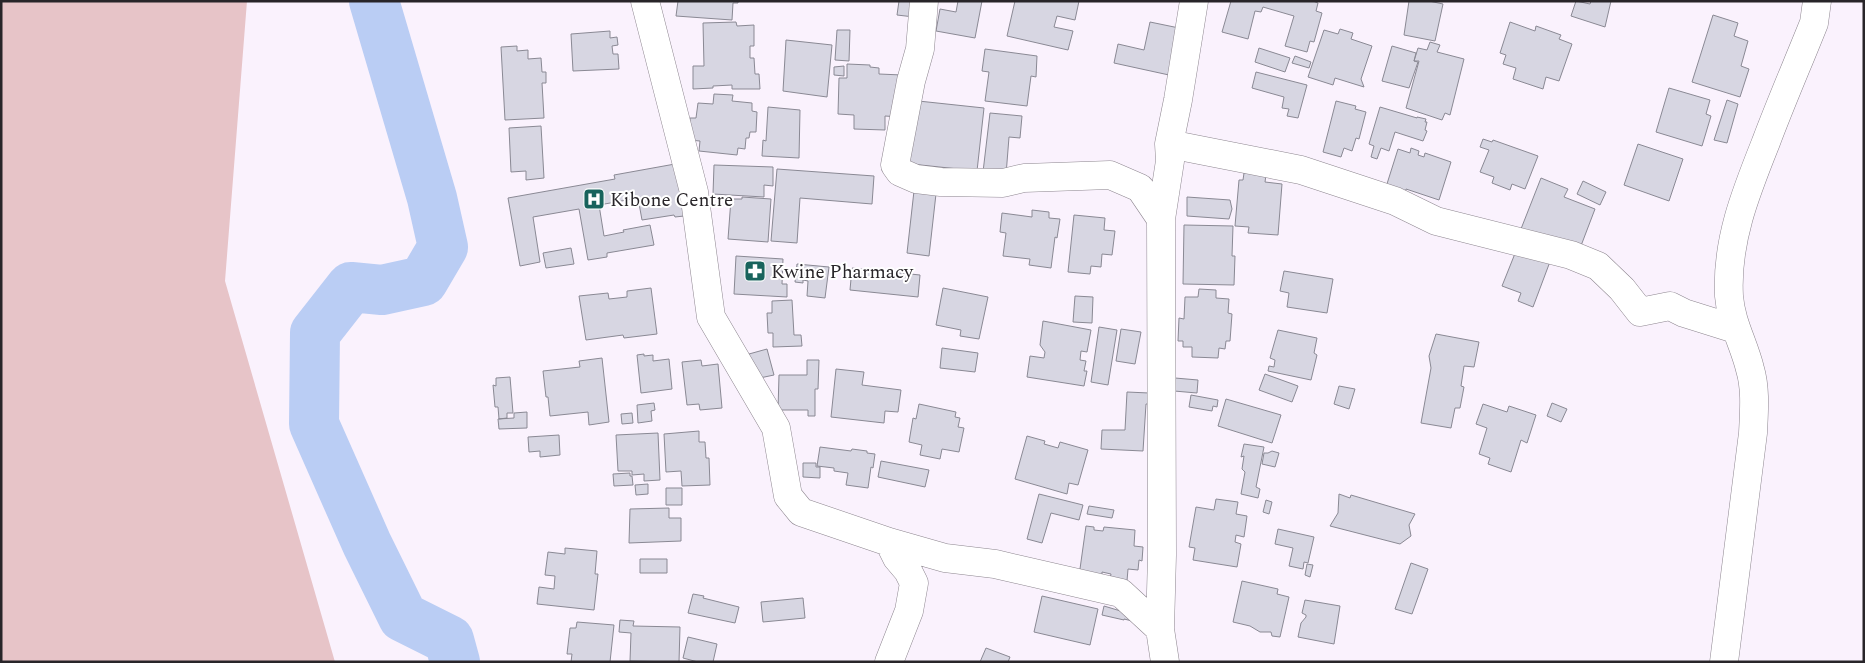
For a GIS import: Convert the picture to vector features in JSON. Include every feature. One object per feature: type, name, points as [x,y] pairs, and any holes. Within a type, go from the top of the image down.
[{"type":"street","points":[[645,1],[694,192],[711,317],[776,428],[788,496],[801,512],[889,542],[945,558],[995,564],[1122,593],[1160,629]]},
{"type":"street","points":[[924,1],[920,49],[896,152],[895,165],[900,172],[916,179],[941,182],[1003,184],[1024,178],[1110,175],[1140,188],[1161,219]]},
{"type":"street","points":[[1165,662],[1160,629],[1162,555],[1161,219],[1170,161],[1169,144],[1194,1]]},
{"type":"street","points":[[1724,662],[1753,433],[1754,408],[1751,370],[1735,329],[1731,313],[1729,287],[1735,228],[1747,191],[1814,23],[1817,1]]},
{"type":"street","points":[[1169,144],[1301,170],[1395,201],[1436,221],[1571,256],[1598,266],[1622,289],[1640,312],[1670,306],[1684,313],[1735,329]]},
{"type":"street","points":[[889,542],[914,583],[909,611],[889,662]]},
{"type":"shaded area","points":[[1,1],[247,1],[225,281],[335,662],[1,662]]},
{"type":"building","points":[[678,1],[738,1],[738,3],[733,3],[732,20],[676,16]]},
{"type":"building","points":[[899,1],[916,1],[914,17],[897,15]]},
{"type":"building","points":[[958,1],[982,1],[975,38],[936,31],[940,9],[956,12]]},
{"type":"building","points":[[1015,1],[1079,1],[1075,20],[1057,16],[1054,27],[1073,31],[1068,50],[1007,36]]},
{"type":"building","points":[[1231,1],[1313,1],[1318,3],[1316,11],[1322,13],[1314,42],[1310,41],[1307,52],[1285,46],[1294,16],[1263,7],[1261,12],[1255,11],[1248,39],[1222,32]]},
{"type":"building","points":[[1409,1],[1429,1],[1443,4],[1435,41],[1404,35]]},
{"type":"building","points":[[1576,1],[1590,4],[1591,1],[1611,1],[1605,27],[1571,16]]},
{"type":"building","points":[[1713,15],[1738,23],[1734,36],[1748,41],[1741,66],[1749,69],[1740,97],[1692,82]]},
{"type":"building","points":[[736,22],[737,26],[754,25],[754,46],[750,46],[750,58],[754,58],[755,74],[759,74],[760,89],[732,89],[732,85],[693,89],[693,66],[704,66],[703,23]]},
{"type":"building","points":[[1150,22],[1179,28],[1169,75],[1114,63],[1118,44],[1144,50]]},
{"type":"building","points":[[1510,22],[1535,31],[1536,26],[1561,35],[1559,39],[1572,44],[1559,81],[1546,77],[1543,89],[1513,79],[1516,68],[1503,64],[1506,55],[1500,53]]},
{"type":"building","points":[[1340,29],[1353,33],[1351,39],[1372,46],[1361,79],[1364,87],[1335,78],[1333,85],[1308,77],[1324,30],[1338,34]]},
{"type":"building","points":[[837,30],[850,30],[849,61],[835,60]]},
{"type":"building","points":[[610,31],[610,38],[617,37],[618,45],[612,46],[613,54],[618,54],[619,69],[573,71],[571,34]]},
{"type":"building","points":[[786,40],[832,45],[827,97],[783,91]]},
{"type":"building","points":[[1430,42],[1440,45],[1437,52],[1464,59],[1450,115],[1445,113],[1442,120],[1406,108],[1419,61],[1414,61],[1418,48],[1427,50]]},
{"type":"building","points":[[517,46],[517,51],[528,50],[528,59],[541,58],[542,72],[546,72],[546,83],[542,83],[544,118],[505,120],[501,47]]},
{"type":"building","points":[[1392,46],[1416,53],[1414,61],[1418,62],[1409,88],[1382,81]]},
{"type":"building","points":[[1259,48],[1290,58],[1285,72],[1255,62]]},
{"type":"building","points":[[985,49],[1037,56],[1036,77],[1031,76],[1027,106],[985,101],[989,72],[982,71]]},
{"type":"building","points":[[1295,56],[1311,62],[1309,68],[1292,63]]},
{"type":"building","points":[[847,64],[870,65],[870,67],[879,68],[879,74],[902,75],[900,117],[885,116],[885,130],[854,129],[854,115],[838,114],[839,78],[847,78]]},
{"type":"building","points":[[844,66],[844,76],[834,75],[834,67]]},
{"type":"building","points":[[1256,72],[1307,85],[1298,118],[1287,116],[1289,109],[1282,108],[1284,97],[1252,88]]},
{"type":"building","points":[[1669,88],[1710,100],[1706,114],[1711,116],[1702,146],[1656,132]]},
{"type":"building","points":[[714,94],[733,95],[732,101],[752,103],[752,111],[757,112],[756,132],[750,132],[749,138],[746,138],[745,149],[738,148],[737,155],[699,151],[700,141],[688,140],[690,118],[696,118],[698,103],[713,104]]},
{"type":"building","points":[[909,100],[984,108],[977,171],[902,163]]},
{"type":"building","points":[[1727,100],[1738,104],[1727,143],[1714,140]]},
{"type":"building","points":[[1336,101],[1356,106],[1355,109],[1366,112],[1359,139],[1356,138],[1352,151],[1344,148],[1341,157],[1323,152]]},
{"type":"building","points":[[768,107],[800,110],[799,158],[762,156],[763,140],[766,141]]},
{"type":"building","points":[[1380,107],[1426,119],[1425,130],[1427,131],[1423,141],[1395,132],[1389,151],[1381,148],[1377,159],[1371,157],[1374,146],[1369,144]]},
{"type":"building","points":[[990,113],[1022,116],[1020,138],[1009,137],[1006,175],[983,172]]},
{"type":"building","points":[[541,126],[544,178],[526,180],[526,171],[511,172],[509,128]]},
{"type":"building","points":[[1483,139],[1492,142],[1493,140],[1538,156],[1525,189],[1512,184],[1510,190],[1492,183],[1494,177],[1480,172],[1489,150],[1480,147]]},
{"type":"building","points":[[1638,144],[1683,159],[1669,201],[1624,185]]},
{"type":"building","points":[[1411,148],[1419,151],[1418,155],[1424,157],[1425,153],[1451,162],[1439,200],[1406,189],[1405,193],[1386,187],[1398,149],[1410,153]]},
{"type":"building","points":[[675,164],[684,216],[675,217],[674,215],[642,220],[638,198],[599,205],[604,236],[650,225],[654,245],[607,253],[607,257],[588,260],[579,209],[533,217],[540,262],[520,266],[508,198],[615,179],[614,175]]},
{"type":"building","points":[[714,165],[773,167],[773,186],[764,185],[764,197],[713,194]]},
{"type":"building","points":[[777,169],[874,176],[872,204],[800,198],[797,243],[771,241]]},
{"type":"building","points":[[1244,173],[1266,175],[1265,182],[1282,184],[1278,235],[1248,233],[1249,227],[1235,226],[1239,180],[1243,180]]},
{"type":"building","points":[[1541,178],[1568,189],[1564,197],[1595,209],[1579,251],[1519,234]]},
{"type":"building","points":[[1583,181],[1606,192],[1600,205],[1577,194]]},
{"type":"building","points":[[915,182],[937,185],[929,256],[907,253]]},
{"type":"building","points":[[742,197],[771,199],[768,242],[728,239],[731,199],[742,199]]},
{"type":"building","points":[[1187,197],[1230,200],[1232,209],[1229,219],[1187,216]]},
{"type":"building","points":[[1032,210],[1049,212],[1049,218],[1060,219],[1057,238],[1055,237],[1051,268],[1029,265],[1030,259],[1003,256],[1006,233],[1000,232],[1002,213],[1032,217]]},
{"type":"building","points":[[1074,215],[1105,218],[1104,230],[1115,231],[1112,255],[1102,254],[1101,267],[1091,266],[1090,274],[1068,272]]},
{"type":"building","points":[[1184,225],[1233,226],[1232,256],[1235,256],[1234,285],[1183,284]]},
{"type":"building","points":[[1518,246],[1551,259],[1533,307],[1518,301],[1521,293],[1502,286]]},
{"type":"building","points":[[571,248],[574,264],[546,268],[543,253]]},
{"type":"building","points":[[736,256],[783,259],[782,284],[787,284],[787,297],[734,294]]},
{"type":"building","points":[[797,264],[829,267],[825,298],[807,296],[808,281],[803,280],[803,283],[795,282]]},
{"type":"building","points":[[852,268],[920,275],[918,297],[850,290]]},
{"type":"building","points":[[1284,271],[1333,279],[1327,313],[1287,307],[1289,293],[1280,291]]},
{"type":"building","points":[[651,288],[657,334],[624,338],[623,335],[586,340],[579,296],[608,293],[609,299],[627,297],[627,291]]},
{"type":"building","points":[[943,288],[988,297],[979,339],[960,336],[961,330],[936,325]]},
{"type":"building","points":[[1199,289],[1216,290],[1216,298],[1229,299],[1228,313],[1232,314],[1230,341],[1226,341],[1225,349],[1219,348],[1218,358],[1192,357],[1192,347],[1183,347],[1183,341],[1178,341],[1179,318],[1184,319],[1185,297],[1198,297]]},
{"type":"building","points":[[1075,296],[1093,297],[1092,323],[1073,322]]},
{"type":"building","points":[[792,300],[794,335],[801,335],[802,346],[773,347],[773,333],[768,333],[767,313],[772,313],[772,301]]},
{"type":"building","points":[[1043,321],[1091,330],[1087,352],[1081,351],[1080,360],[1086,361],[1084,371],[1087,371],[1084,386],[1027,377],[1030,356],[1044,358],[1045,352],[1040,345]]},
{"type":"building","points":[[1099,327],[1117,330],[1108,385],[1091,382]]},
{"type":"building","points":[[1121,329],[1141,332],[1135,364],[1116,361]]},
{"type":"building","points":[[1278,330],[1317,338],[1314,353],[1317,355],[1311,380],[1268,371],[1269,366],[1274,367],[1275,360],[1270,358]]},
{"type":"building","points":[[1436,334],[1479,342],[1474,367],[1464,366],[1461,386],[1464,387],[1460,408],[1455,408],[1451,428],[1421,423],[1431,368],[1429,356]]},
{"type":"building","points":[[942,348],[978,353],[975,372],[940,368]]},
{"type":"building","points":[[767,349],[774,375],[755,379],[749,354]]},
{"type":"building","points":[[644,354],[644,356],[653,355],[653,361],[669,359],[672,389],[641,393],[637,355]]},
{"type":"building","points":[[602,358],[609,422],[589,425],[588,412],[550,416],[543,371],[580,367],[579,361]]},
{"type":"building","points":[[701,360],[702,366],[718,364],[722,408],[700,410],[699,404],[687,405],[682,362]]},
{"type":"building","points":[[807,360],[819,360],[818,389],[815,389],[815,416],[808,416],[808,410],[778,410],[779,375],[807,375]]},
{"type":"building","points":[[836,369],[864,372],[862,385],[901,390],[898,412],[885,411],[884,423],[831,417]]},
{"type":"building","points":[[1265,374],[1298,386],[1292,402],[1259,390]]},
{"type":"building","points":[[510,377],[513,413],[507,413],[507,418],[499,419],[498,407],[495,407],[493,385],[496,386],[496,378]]},
{"type":"building","points":[[1175,378],[1198,380],[1197,393],[1174,391]]},
{"type":"building","points":[[1339,386],[1355,389],[1349,409],[1334,404]]},
{"type":"building","points":[[1127,392],[1149,393],[1149,404],[1146,404],[1143,451],[1101,449],[1102,430],[1125,430]]},
{"type":"building","points":[[1191,395],[1218,400],[1217,407],[1213,406],[1212,411],[1189,407]]},
{"type":"building","points":[[1226,399],[1281,415],[1272,443],[1218,426]]},
{"type":"building","points":[[654,403],[655,410],[651,411],[652,421],[638,423],[637,405]]},
{"type":"building","points":[[1552,403],[1567,409],[1561,422],[1547,416]]},
{"type":"building","points":[[919,404],[956,412],[955,417],[960,418],[958,427],[964,428],[959,452],[942,449],[940,459],[920,455],[922,445],[909,442],[913,418],[916,419]]},
{"type":"building","points":[[1483,404],[1507,412],[1509,406],[1536,415],[1527,443],[1521,440],[1511,472],[1488,464],[1490,458],[1479,454],[1487,428],[1476,424]]},
{"type":"building","points":[[527,412],[527,428],[499,429],[498,419],[514,418],[514,413]]},
{"type":"building","points":[[632,413],[633,423],[622,424],[621,414]]},
{"type":"building","points":[[699,431],[699,442],[705,442],[706,458],[709,458],[710,485],[682,486],[681,471],[666,472],[664,434]]},
{"type":"building","points":[[658,433],[660,480],[644,481],[644,474],[632,475],[632,471],[618,471],[616,435]]},
{"type":"building","points":[[559,435],[560,455],[540,457],[540,451],[529,452],[528,437]]},
{"type":"building","points":[[1027,436],[1045,441],[1044,444],[1058,448],[1060,442],[1088,450],[1078,485],[1069,483],[1067,494],[1015,479]]},
{"type":"building","points":[[1244,444],[1264,447],[1256,487],[1260,489],[1258,498],[1241,494],[1245,472],[1242,469],[1244,456],[1241,457]]},
{"type":"building","points":[[820,447],[851,451],[852,449],[875,454],[868,488],[846,485],[848,473],[834,471],[834,468],[817,466]]},
{"type":"building","points":[[1272,451],[1279,453],[1275,467],[1262,464],[1264,453]]},
{"type":"building","points":[[881,461],[929,470],[925,487],[878,477]]},
{"type":"building","points":[[803,463],[816,463],[816,467],[820,467],[820,478],[803,477]]},
{"type":"building","points":[[630,473],[633,485],[614,486],[613,474]]},
{"type":"building","points":[[648,484],[648,494],[636,495],[635,485]]},
{"type":"building","points":[[666,488],[682,488],[682,505],[666,505]]},
{"type":"building","points":[[1039,494],[1083,505],[1079,520],[1051,513],[1042,543],[1027,539]]},
{"type":"building","points":[[1339,494],[1350,498],[1351,495],[1415,514],[1409,525],[1411,536],[1400,544],[1330,526],[1338,513]]},
{"type":"building","points":[[1216,499],[1238,502],[1236,514],[1247,516],[1244,537],[1236,535],[1235,542],[1241,544],[1237,567],[1193,560],[1195,548],[1189,547],[1196,507],[1214,510]]},
{"type":"building","points":[[1266,500],[1272,502],[1269,514],[1263,512]]},
{"type":"building","points":[[1089,506],[1114,510],[1112,518],[1087,514]]},
{"type":"building","points":[[669,508],[669,518],[681,518],[681,541],[629,543],[630,509]]},
{"type":"building","points":[[1086,526],[1094,527],[1094,530],[1103,531],[1104,527],[1135,530],[1134,546],[1143,547],[1142,561],[1139,560],[1138,570],[1128,569],[1127,581],[1110,579],[1111,574],[1102,572],[1102,579],[1079,576]]},
{"type":"building","points":[[1278,529],[1314,537],[1308,563],[1304,562],[1303,569],[1289,566],[1293,548],[1275,544]]},
{"type":"building","points":[[565,548],[597,551],[595,574],[598,574],[594,610],[537,604],[539,587],[554,589],[555,576],[545,575],[548,552],[565,554]]},
{"type":"building","points":[[640,559],[667,559],[667,573],[640,573]]},
{"type":"building","points":[[1411,563],[1428,569],[1412,614],[1395,609]]},
{"type":"building","points":[[1307,564],[1313,565],[1310,577],[1305,575]]},
{"type":"building","points":[[1242,581],[1278,589],[1277,594],[1289,597],[1280,637],[1272,636],[1271,632],[1260,632],[1250,626],[1233,622]]},
{"type":"building","points":[[693,594],[739,607],[735,623],[688,613]]},
{"type":"building","points":[[1042,596],[1098,609],[1090,645],[1034,632]]},
{"type":"building","points":[[803,598],[805,618],[763,622],[761,602]]},
{"type":"building","points":[[1305,600],[1340,606],[1334,644],[1298,637],[1301,623],[1306,617],[1302,613]]},
{"type":"building","points":[[1104,606],[1124,612],[1153,626],[1102,615]]},
{"type":"building","points":[[620,620],[634,621],[633,626],[680,627],[679,662],[630,661],[631,633],[619,632]]},
{"type":"building","points":[[577,622],[614,625],[610,662],[571,662],[572,654],[567,654],[570,628],[576,628]]},
{"type":"building","points":[[688,637],[717,644],[713,662],[698,662],[683,658]]},
{"type":"building","points":[[986,648],[1010,657],[1008,662],[980,662]]},
{"type":"waterway","points":[[374,1],[432,198],[443,247],[423,281],[382,290],[351,287],[315,333],[314,424],[367,544],[403,617],[449,640],[455,662]]},
{"type":"place","name":"Kibone Centre","points":[[594,199]]},
{"type":"place","name":"Kwine Pharmacy","points":[[755,271]]}]
